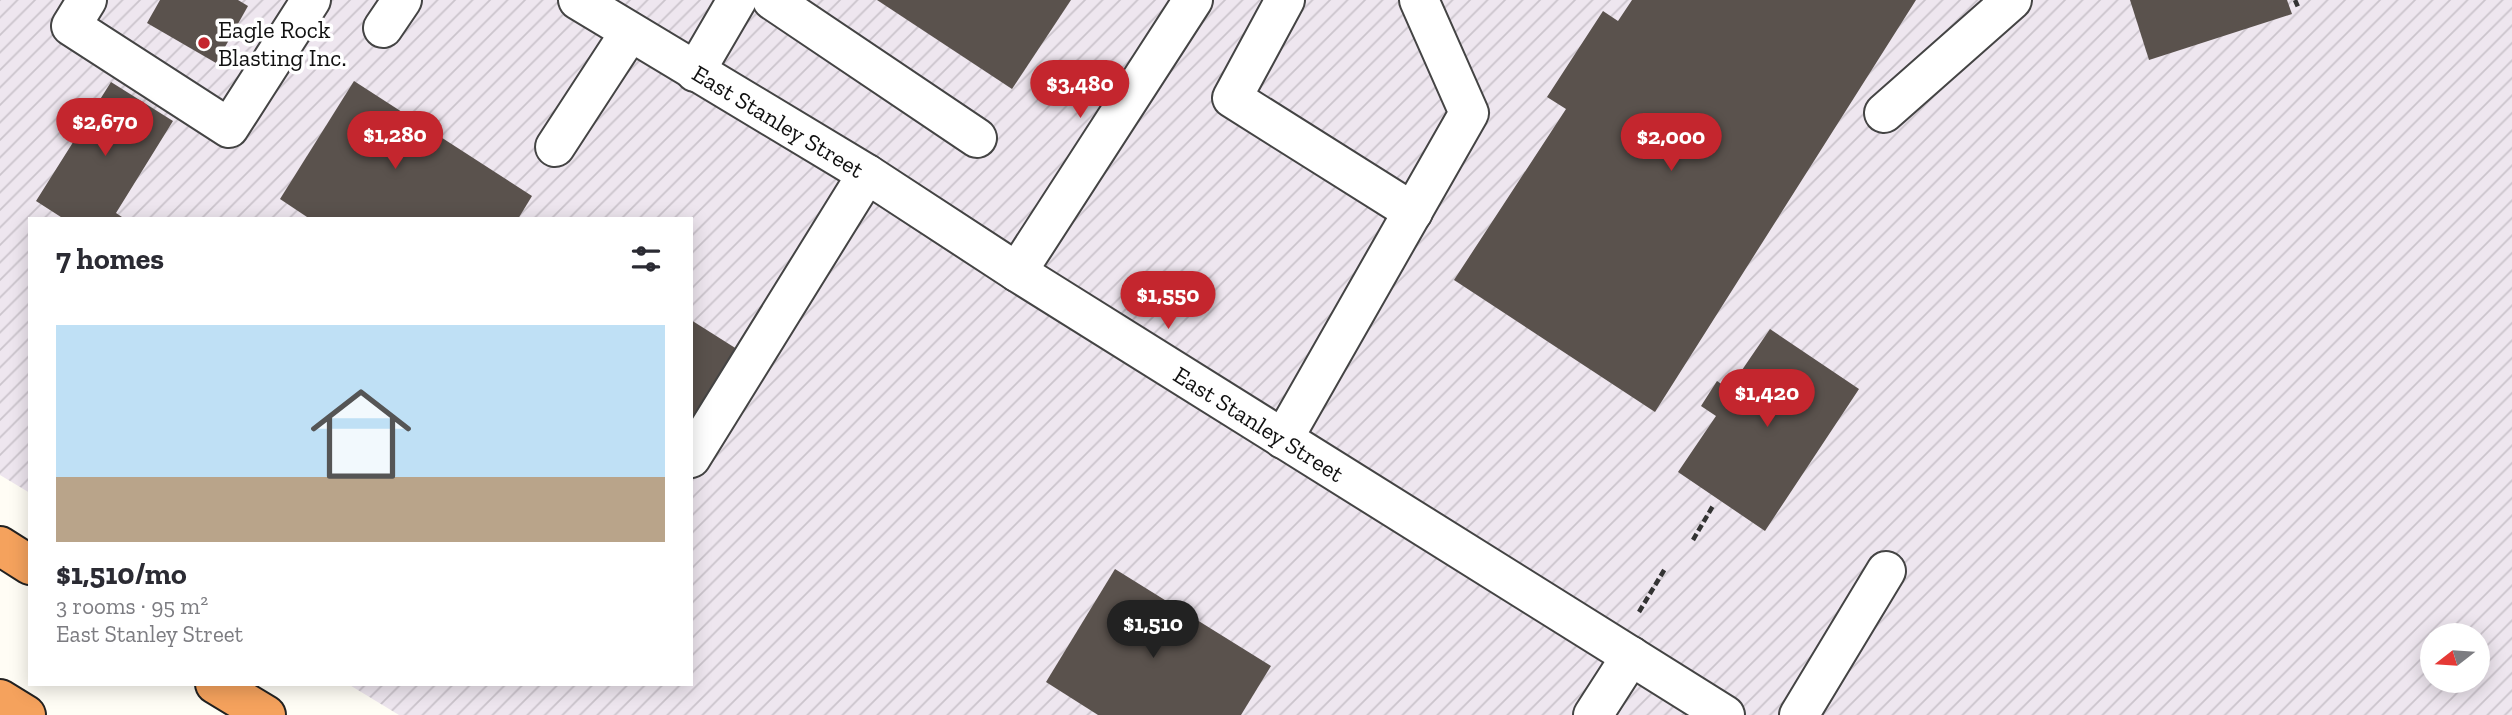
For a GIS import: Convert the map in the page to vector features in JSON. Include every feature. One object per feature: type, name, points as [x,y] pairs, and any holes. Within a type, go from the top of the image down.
[{"type":"highway","points":[[0,546],[28,564]]},
{"type":"highway","points":[[218,686],[266,715]]},
{"type":"highway","points":[[0,699],[26,715]]},
{"type":"street","points":[[87,0],[71,26],[229,128],[311,0]]},
{"type":"street","name":"East Stanley Street","points":[[578,0],[867,174],[1017,272],[1725,715]]},
{"type":"street","points":[[695,72],[737,0]]},
{"type":"street","points":[[772,0],[977,138]]},
{"type":"street","points":[[1017,272],[1193,0]]},
{"type":"street","points":[[1285,0],[1232,98],[1413,212]]},
{"type":"street","points":[[1283,439],[1469,113],[1419,0]]},
{"type":"street","points":[[1884,113],[2012,0]]},
{"type":"street","points":[[555,147],[630,32]]},
{"type":"street","points":[[693,455],[867,174]]},
{"type":"street","points":[[1799,715],[1886,571]]},
{"type":"street","points":[[1593,715],[1631,656]]},
{"type":"path","points":[[2295,0],[2298,7]]},
{"type":"path","points":[[1693,540],[1714,504]]},
{"type":"path","points":[[1639,612],[1666,567]]},
{"type":"shaded area","points":[[0,0],[2512,0],[2512,715],[399,715],[351,686],[693,686],[693,217],[28,217],[28,492],[0,475]]},
{"type":"building","name":"Eagle Rock Blasting Inc.","points":[[160,0],[238,0],[248,6],[216,63],[147,23]]},
{"type":"building","points":[[877,0],[1071,0],[1012,89]]},
{"type":"building","points":[[1632,0],[1916,0],[1655,412],[1454,280],[1566,109],[1547,97],[1603,11],[1618,21]]},
{"type":"building","points":[[2130,0],[2287,0],[2292,14],[2149,60]]},
{"type":"building","points":[[354,81],[532,196],[519,217],[307,217],[280,199]]},
{"type":"building","points":[[111,82],[173,121],[116,213],[122,217],[61,217],[36,201]]},
{"type":"building","points":[[693,321],[740,351],[693,426]]},
{"type":"building","points":[[1770,329],[1859,389],[1765,531],[1678,472],[1716,416],[1701,406],[1717,381],[1729,389]]},
{"type":"building","points":[[1115,569],[1271,666],[1241,715],[1098,715],[1046,682]]},
{"type":"place","name":"Eagle Rock Blasting Inc.","points":[[204,43]]}]
